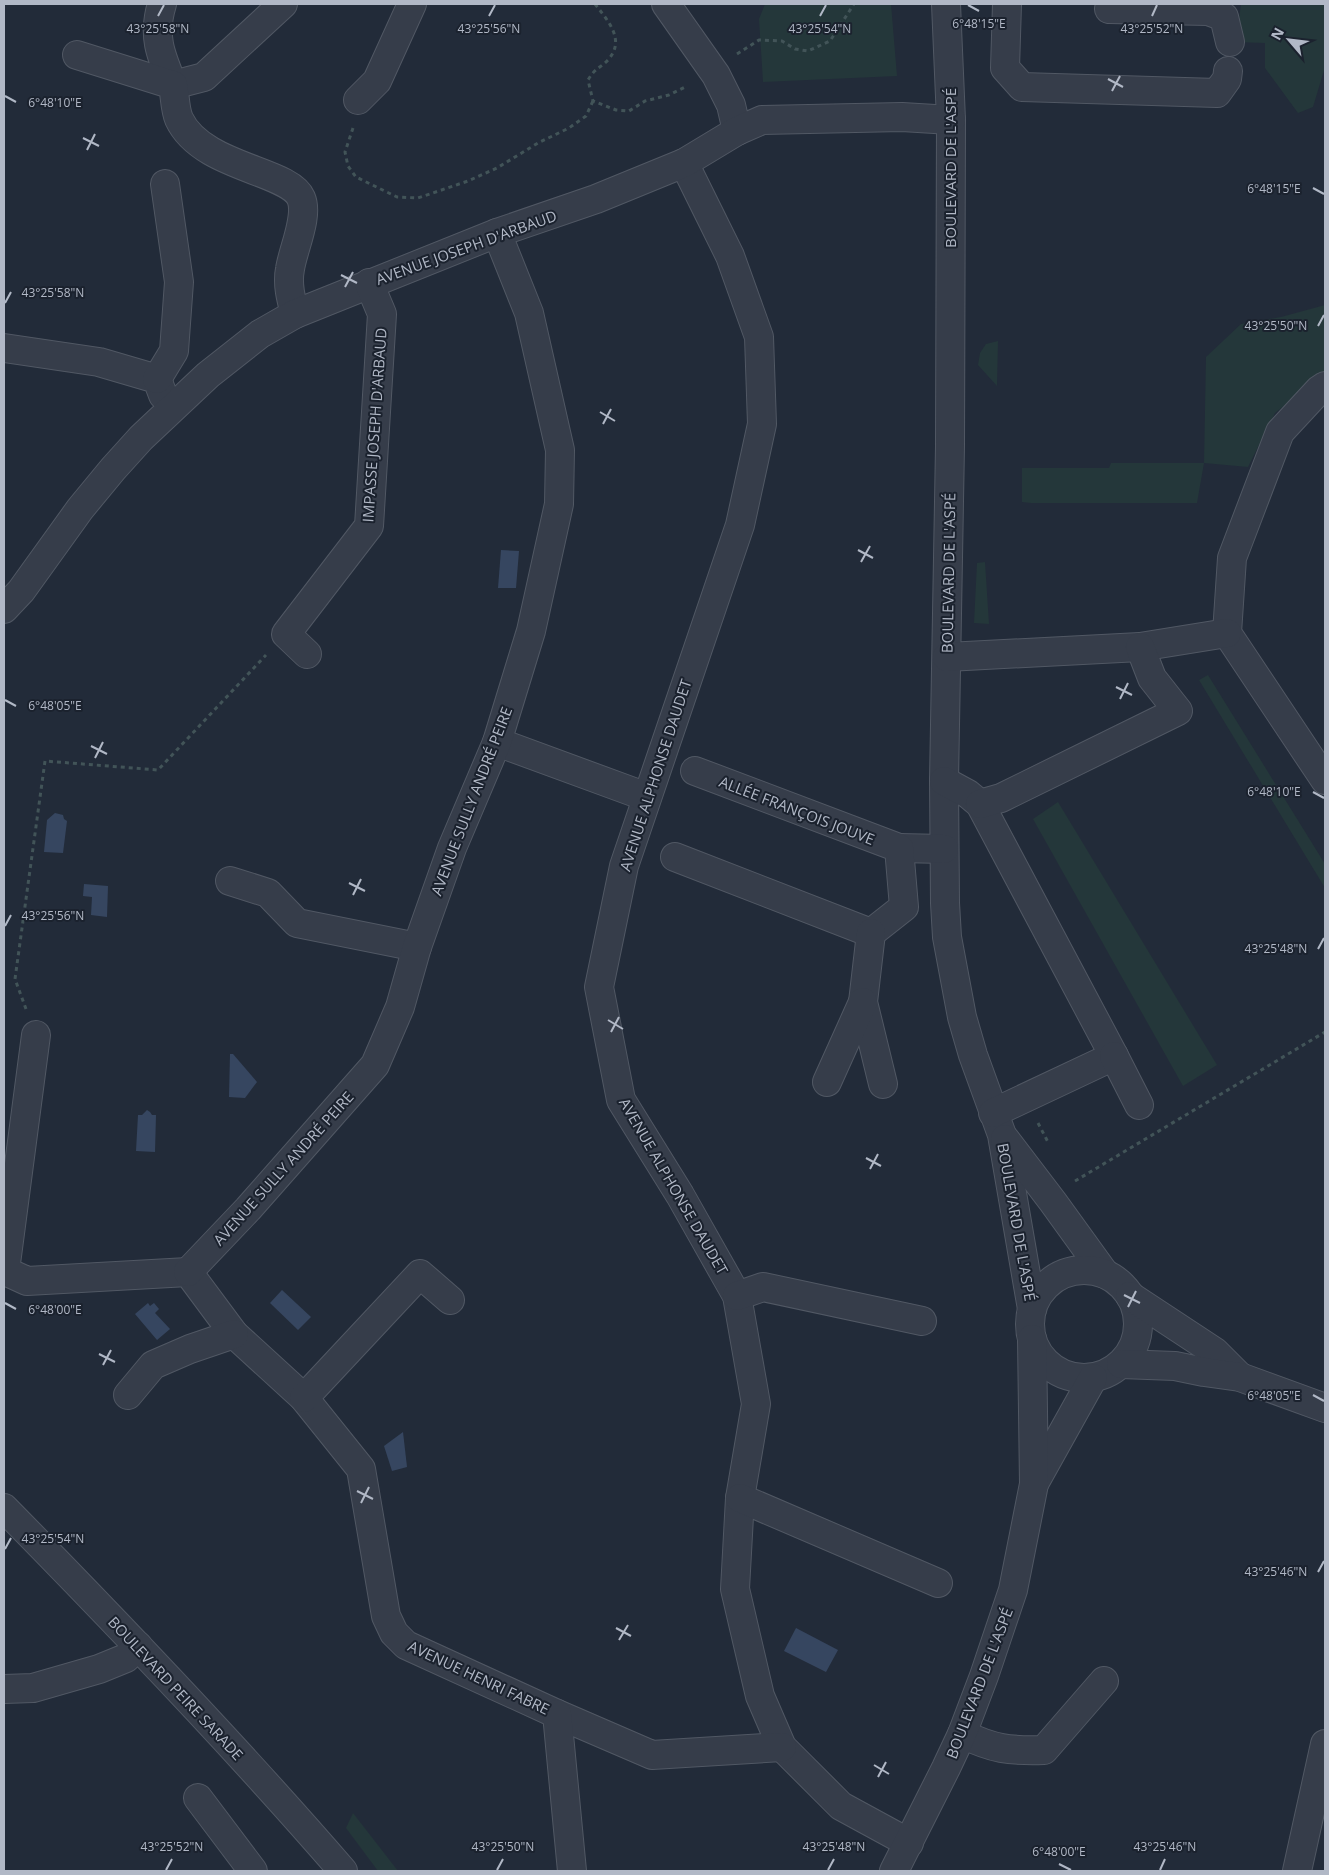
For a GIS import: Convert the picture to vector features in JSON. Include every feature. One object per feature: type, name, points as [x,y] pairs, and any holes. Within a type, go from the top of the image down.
[{"type":"street","points":[[162,4],[156,30],[161,56],[173,85],[179,118],[190,136],[209,150],[229,161],[288,184],[301,197],[303,214],[290,269],[289,282],[295,314]]},
{"type":"street","points":[[77,56],[173,85],[204,77],[283,4]]},
{"type":"street","points":[[358,100],[377,81],[412,4]]},
{"type":"street","points":[[666,4],[716,75],[732,105],[737,131]]},
{"type":"street","name":"BOULEVARD DE L'ASPÉ","points":[[946,4],[951,120],[951,329],[944,781],[947,937],[962,1017],[997,1124],[1032,1309]]},
{"type":"street","points":[[1007,4],[1005,68],[1022,87],[1217,93],[1227,79],[1228,71]]},
{"type":"street","points":[[1110,4],[1109,9],[1208,11],[1224,17],[1230,42]]},
{"type":"street","name":"AVENUE JOSEPH D'ARBAUD","points":[[4,609],[27,584],[80,509],[113,468],[169,410],[208,375],[260,334],[295,314],[497,233],[596,199],[684,162],[737,131],[762,120],[902,117],[951,120]]},
{"type":"street","name":"AVENUE ALPHONSE DAUDET","points":[[684,162],[730,256],[758,337],[762,424],[740,525],[624,866],[599,987],[621,1100],[680,1195],[737,1296],[756,1404],[740,1498],[736,1589],[760,1696],[782,1747],[841,1806],[909,1843]]},
{"type":"street","points":[[157,379],[174,351],[179,282],[165,184]]},
{"type":"street","name":"AVENUE SULLY ANDRÉ PEIRE","points":[[188,1272],[248,1209],[375,1065],[400,1006],[417,947],[452,848],[497,742],[531,631],[559,504],[560,450],[529,313],[497,233]]},
{"type":"street","name":"IMPASSE JOSEPH D'ARBAUD","points":[[286,634],[369,526],[382,314],[369,283]]},
{"type":"street","points":[[4,348],[100,362],[157,379]]},
{"type":"street","points":[[157,379],[169,410]]},
{"type":"street","points":[[1325,386],[1280,432],[1232,558],[1226,633],[1325,780]]},
{"type":"street","points":[[947,657],[1140,647],[1226,633]]},
{"type":"street","points":[[286,634],[308,654]]},
{"type":"street","points":[[980,804],[1001,798],[1178,712],[1152,678],[1140,647]]},
{"type":"street","points":[[497,742],[647,797]]},
{"type":"street","name":"ALLÉE FRANÇOIS JOUVE","points":[[695,771],[899,848],[944,849]]},
{"type":"street","points":[[944,781],[968,794],[980,804],[1139,1104]]},
{"type":"street","points":[[899,848],[904,907]]},
{"type":"street","points":[[675,857],[871,933]]},
{"type":"street","points":[[230,880],[268,893],[297,923],[417,947]]},
{"type":"street","points":[[827,1082],[863,1002],[871,933],[904,907],[945,903]]},
{"type":"street","points":[[863,1002],[883,1084]]},
{"type":"street","points":[[36,1035],[5,1272],[27,1281],[188,1272]]},
{"type":"street","points":[[997,1124],[1024,1099],[1114,1056]]},
{"type":"street","name":"BOULEVARD DE L'ASPÉ","points":[[997,1124],[1105,1274]]},
{"type":"street","points":[[1090,1270],[1105,1274],[1119,1283],[1130,1296],[1136,1309],[1136,1338],[1130,1352],[1121,1364],[1108,1373],[1093,1378],[1077,1378],[1062,1374],[1048,1365],[1038,1353],[1032,1339],[1030,1324],[1032,1309],[1039,1295],[1048,1284],[1061,1275],[1075,1271],[1090,1270]]},
{"type":"street","name":"AVENUE HENRI FABRE","points":[[188,1272],[234,1334],[304,1398],[361,1469],[386,1616],[394,1633],[406,1646],[652,1756],[782,1747]]},
{"type":"street","points":[[304,1398],[420,1274],[450,1300]]},
{"type":"street","points":[[737,1296],[763,1287],[922,1321]]},
{"type":"street","points":[[1130,1296],[1215,1352],[1240,1377]]},
{"type":"street","points":[[128,1395],[153,1366],[190,1349],[234,1334]]},
{"type":"street","name":"BOULEVARD DE L'ASPÉ","points":[[894,1871],[962,1734],[1013,1590],[1034,1484],[1032,1339]]},
{"type":"street","points":[[1121,1364],[1175,1366],[1240,1377],[1325,1408]]},
{"type":"street","name":"BOULEVARD DE L'ASPÉ","points":[[1034,1484],[1093,1378]]},
{"type":"street","points":[[740,1498],[938,1583]]},
{"type":"street","name":"BOULEVARD PEIRE SARADE","points":[[4,1508],[138,1646],[306,1828],[343,1871]]},
{"type":"street","points":[[4,1689],[33,1688],[99,1669],[126,1658],[138,1646]]},
{"type":"street","points":[[962,1734],[985,1745],[1013,1751],[1044,1750],[1104,1681]]},
{"type":"street","points":[[557,1714],[572,1871]]},
{"type":"street","points":[[1297,1871],[1325,1744]]},
{"type":"street","points":[[198,1798],[253,1871]]},
{"type":"path","points":[[358,100],[354,125],[345,152],[348,166],[356,177],[397,197],[418,198],[468,181],[497,168],[538,143],[569,128],[586,116],[593,101]]},
{"type":"path","points":[[36,1035],[15,979],[45,761],[158,770],[286,634]]},
{"type":"path","points":[[1072,1183],[1325,1032]]},
{"type":"path","points":[[1024,1099],[1052,1149]]},
{"type":"shaded area","points":[[765,4],[891,4],[897,76],[763,82],[759,19]]},
{"type":"shaded area","points":[[1241,4],[1325,4],[1325,67],[1313,107],[1298,113],[1265,68],[1265,43],[1236,42]]},
{"type":"shaded area","points":[[1325,305],[1325,374],[1275,413],[1248,467],[1204,463],[1206,357],[1241,324],[1281,317]]},
{"type":"shaded area","points":[[998,341],[997,386],[978,365],[980,353],[986,344]]},
{"type":"shaded area","points":[[1111,463],[1204,463],[1197,503],[1022,502],[1022,468],[1109,468]]},
{"type":"shaded area","points":[[985,562],[989,624],[974,623],[977,563]]},
{"type":"shaded area","points":[[1208,675],[1325,864],[1325,888],[1199,680]]},
{"type":"shaded area","points":[[1058,802],[1217,1065],[1183,1086],[1033,819]]},
{"type":"shaded area","points":[[353,1813],[398,1871],[378,1871],[346,1828]]},
{"type":"water","points":[[501,550],[519,551],[516,588],[498,588]]},
{"type":"water","points":[[55,813],[63,815],[67,821],[63,853],[44,852],[47,820]]},
{"type":"water","points":[[84,884],[108,886],[107,917],[91,915],[92,897],[83,896]]},
{"type":"water","points":[[230,1054],[233,1054],[257,1082],[245,1098],[229,1097]]},
{"type":"water","points":[[147,1110],[152,1115],[156,1115],[155,1152],[136,1151],[138,1115],[142,1115]]},
{"type":"water","points":[[282,1290],[311,1317],[298,1330],[270,1303]]},
{"type":"water","points":[[148,1303],[150,1306],[154,1303],[159,1309],[155,1313],[170,1329],[157,1340],[135,1314]]},
{"type":"water","points":[[403,1432],[407,1467],[392,1471],[384,1446]]},
{"type":"water","points":[[796,1628],[838,1650],[826,1672],[784,1651]]}]
